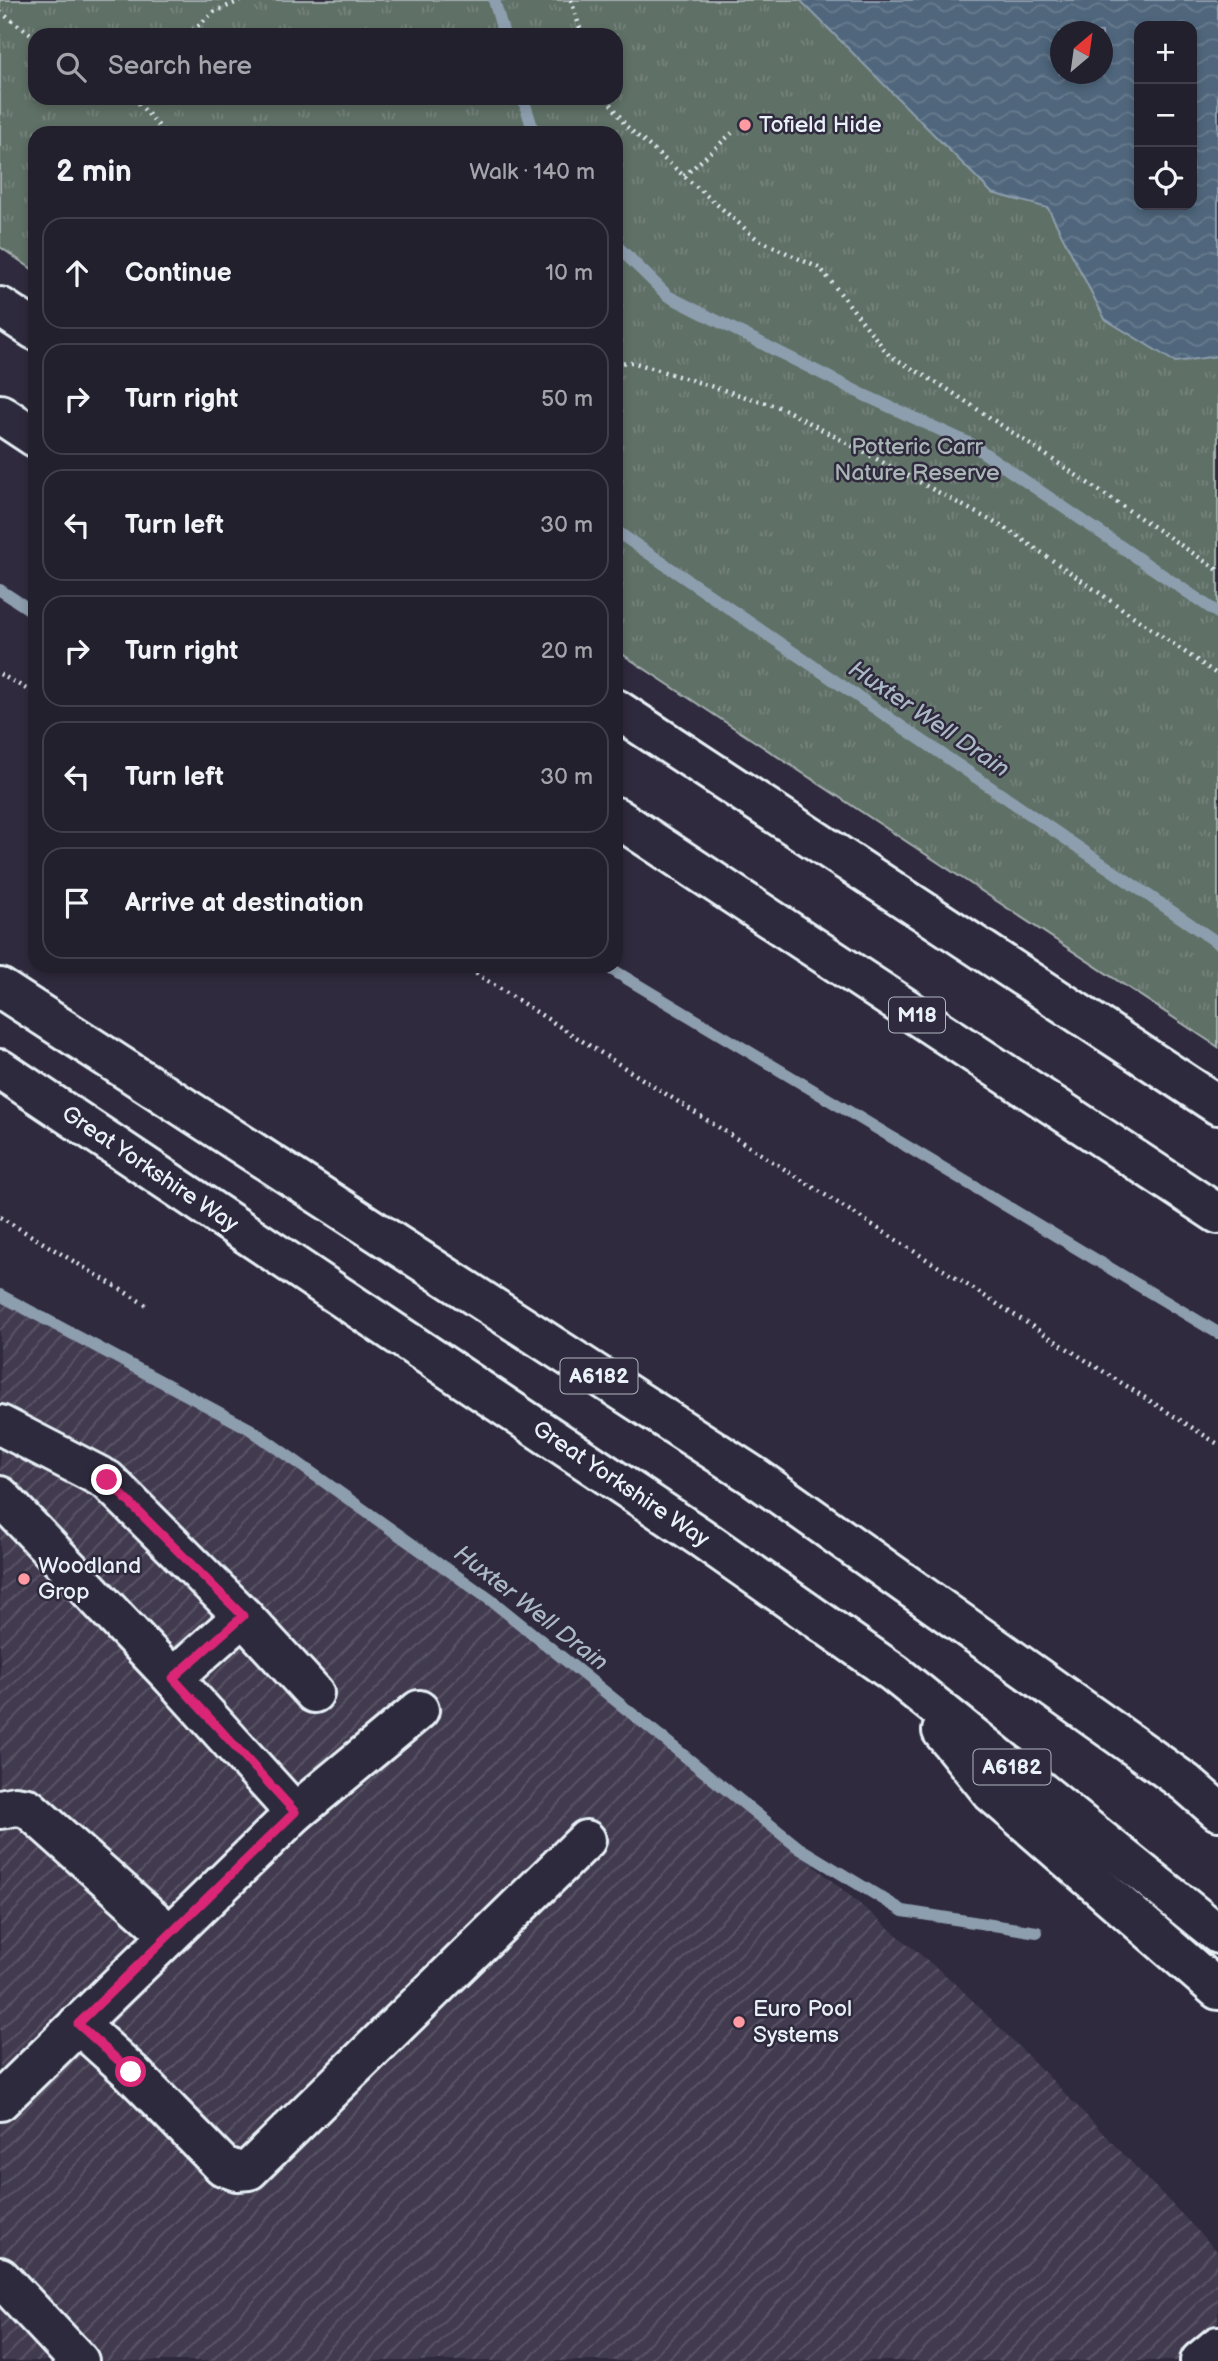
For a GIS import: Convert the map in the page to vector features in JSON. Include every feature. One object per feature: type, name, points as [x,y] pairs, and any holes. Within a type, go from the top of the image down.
[{"type":"main road","points":[[0,307],[28,325]]},
{"type":"main road","points":[[0,414],[28,432]]},
{"type":"main road","points":[[623,714],[1218,1105]]},
{"type":"main road","name":"M18","points":[[623,822],[1218,1214]]},
{"type":"main road","name":"A6182","points":[[0,988],[755,1477],[1186,1783],[1218,1811]]},
{"type":"main road","name":"Great Yorkshire Way","points":[[0,1069],[700,1537],[894,1673],[1218,1934]]},
{"type":"main road","points":[[0,1425],[107,1480],[243,1616],[314,1693]]},
{"type":"main road","points":[[0,1496],[173,1678],[295,1812]]},
{"type":"main road","points":[[173,1678],[243,1616]]},
{"type":"main road","points":[[894,1673],[992,1793],[1218,1990]]},
{"type":"main road","points":[[0,2101],[295,1812],[419,1710]]},
{"type":"main road","points":[[0,1809],[15,1806],[28,1808],[169,1934]]},
{"type":"main road","points":[[78,2024],[131,2072],[223,2166],[237,2171],[249,2170],[586,1840]]},
{"type":"main road","points":[[0,2277],[79,2361]]},
{"type":"main road","points":[[1200,2361],[1218,2346]]},
{"type":"path","points":[[195,28],[214,12],[242,0]]},
{"type":"path","points":[[571,0],[580,28]]},
{"type":"path","points":[[0,12],[28,32]]},
{"type":"path","points":[[140,105],[159,126]]},
{"type":"path","points":[[612,105],[626,126],[757,239],[821,269],[889,355],[947,389],[1218,570]]},
{"type":"path","points":[[684,176],[732,133]]},
{"type":"path","points":[[623,363],[632,362],[782,408],[1010,531],[1218,675]]},
{"type":"path","points":[[0,674],[28,690]]},
{"type":"path","points":[[475,973],[1218,1444]]},
{"type":"path","points":[[0,1217],[148,1306]]},
{"type":"shaded area","points":[[0,1295],[250,1429],[600,1688],[956,1984],[1218,2252],[1218,2361],[0,2361]]},
{"type":"green space","name":"Potteric Carr Nature Reserve","points":[[0,0],[1218,0],[1218,1047],[623,655],[623,126],[28,126],[28,266],[0,247]]},
{"type":"water","points":[[800,0],[1218,0],[1218,356],[1175,362],[1105,319],[1048,208],[992,193]]},
{"type":"waterway","points":[[494,0],[502,28]]},
{"type":"waterway","points":[[525,105],[532,126]]},
{"type":"waterway","points":[[623,252],[668,296],[864,395],[971,444],[1218,613]]},
{"type":"waterway","name":"Huxter Well Drain","points":[[623,536],[1218,943]]},
{"type":"waterway","points":[[0,590],[28,608]]},
{"type":"waterway","points":[[618,973],[1218,1333]]},
{"type":"waterway","name":"Huxter Well Drain","points":[[0,1295],[250,1429],[492,1601],[799,1848],[903,1911],[1037,1932]]},
{"type":"place","name":"Tofield Hide","points":[[745,125]]},
{"type":"place","name":"Woodland Grop","points":[[24,1579]]},
{"type":"place","name":"Euro Pool Systems","points":[[739,2022]]},
{"type":"route","points":[[107,1480],[243,1616],[173,1678],[295,1812],[78,2024],[131,2072]]}]
